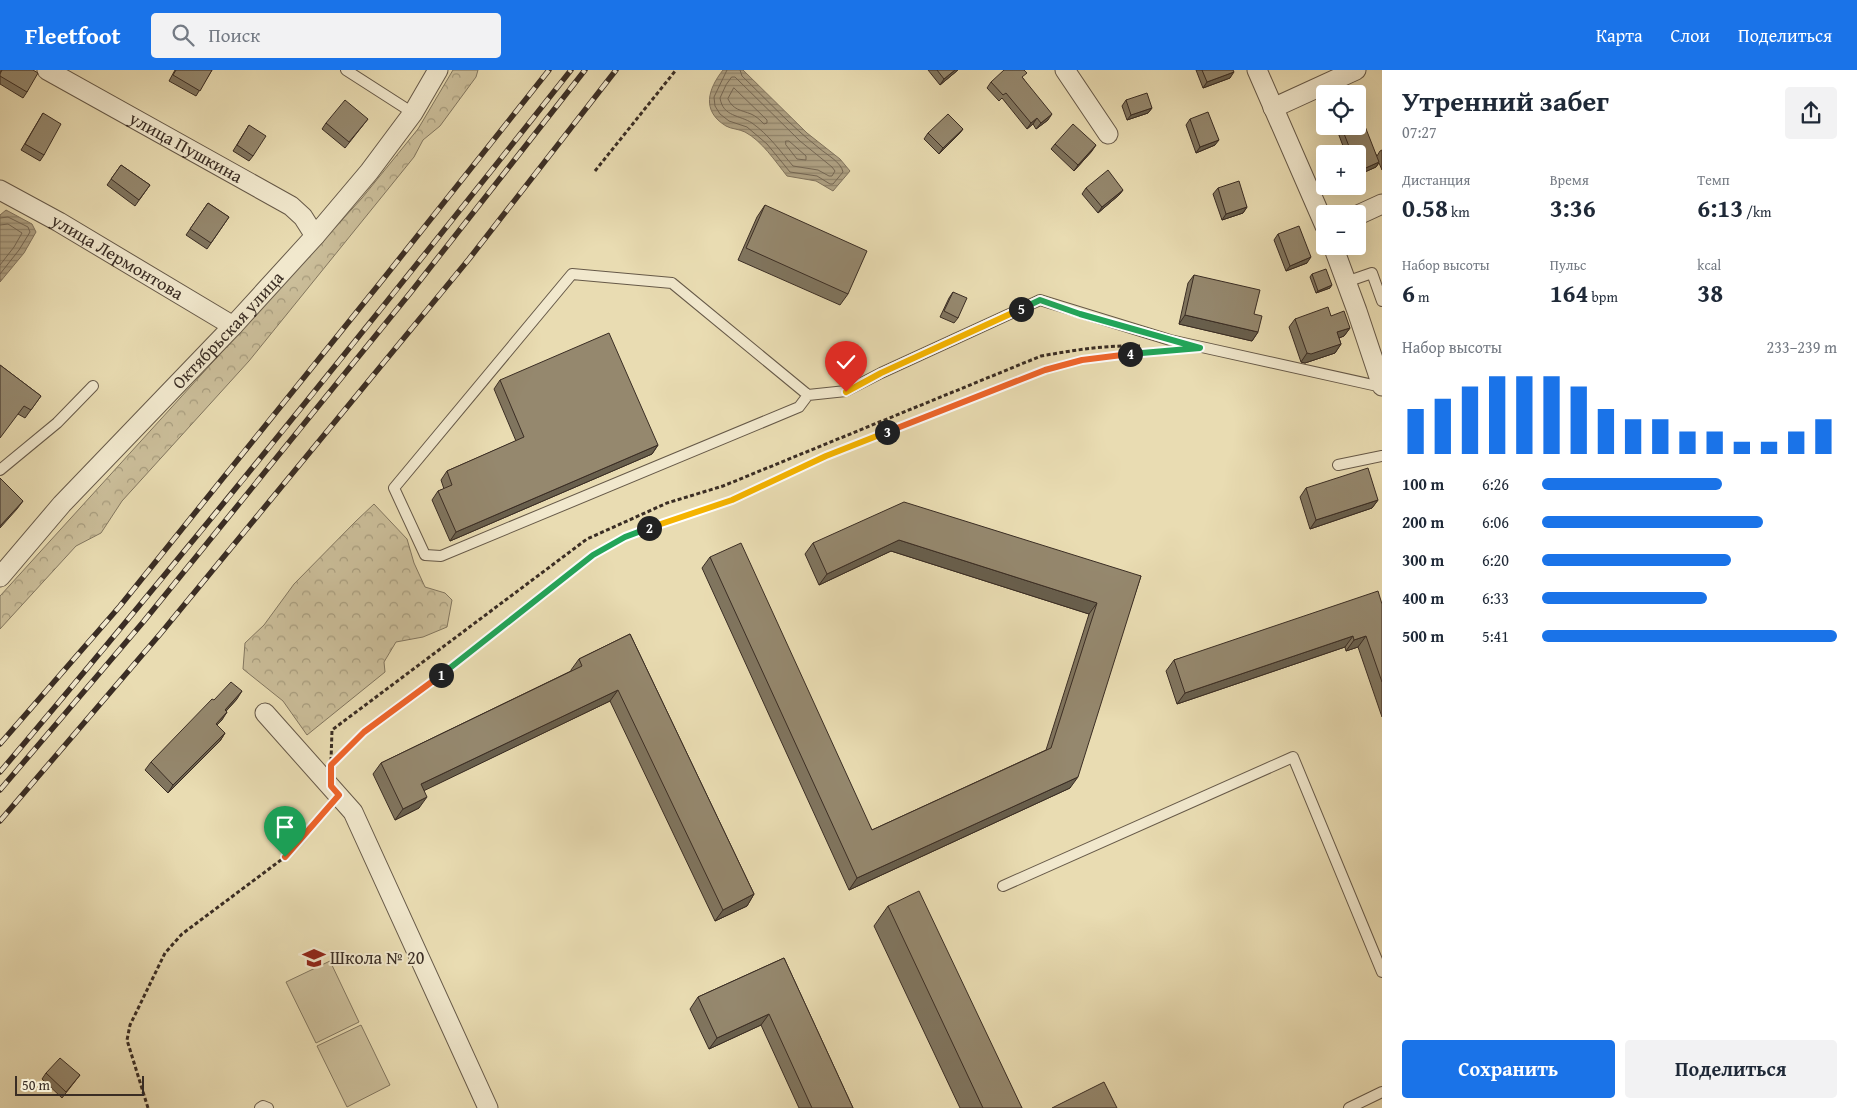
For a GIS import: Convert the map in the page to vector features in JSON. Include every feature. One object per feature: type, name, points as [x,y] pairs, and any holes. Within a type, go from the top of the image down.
[{"type":"street","name":"улица Пушкина","points":[[47,70],[291,206],[302,217],[315,236]]},
{"type":"street","name":"Октябрьская улица","points":[[0,577],[62,504],[233,326],[315,236],[369,172],[413,112],[438,70]]},
{"type":"street","points":[[1065,70],[1108,134]]},
{"type":"street","points":[[1257,70],[1316,206]]},
{"type":"street","points":[[1273,108],[1356,70]]},
{"type":"street","name":"улица Лермонтова","points":[[0,190],[59,222],[233,326]]},
{"type":"street","points":[[1366,211],[1382,204]]},
{"type":"street","points":[[1336,255],[1382,386]]},
{"type":"street","points":[[265,713],[352,812],[488,1108]]},
{"type":"lane","points":[[346,70],[413,112]]},
{"type":"lane","points":[[1346,282],[1372,273],[1382,301]]},
{"type":"lane","points":[[808,395],[799,407],[442,556],[425,554],[394,488],[572,274],[672,283],[808,395],[846,392],[881,373],[1040,300],[1177,342],[1382,386]]},
{"type":"lane","points":[[0,470],[56,423],[93,386]]},
{"type":"lane","points":[[1338,465],[1382,456]]},
{"type":"lane","points":[[1003,886],[1294,757],[1382,972]]},
{"type":"lane","points":[[1349,1108],[1382,1092]]},
{"type":"lane","points":[[260,1108],[263,1106],[268,1108]]},
{"type":"path","points":[[595,171],[676,70]]},
{"type":"path","points":[[1143,346],[1114,345],[1042,356],[723,486],[667,503],[587,538],[332,730],[331,765],[364,732],[414,696],[593,555],[625,537],[732,500],[826,456],[1045,370],[1082,360],[1163,349],[1152,346]]},
{"type":"path","points":[[148,1108],[127,1040],[130,1024],[165,953],[182,934],[285,857],[339,795]]},
{"type":"green space","points":[[453,70],[478,70],[476,77],[440,126],[423,140],[414,157],[249,361],[122,501],[101,533],[76,546],[0,629],[0,596],[362,198],[418,129]]},
{"type":"green space","points":[[374,504],[407,539],[414,563],[425,587],[445,593],[452,600],[447,627],[423,637],[396,642],[384,662],[385,672],[307,735],[283,701],[243,669],[245,643],[264,625],[294,584]]},
{"type":"green space","points":[[330,961],[359,1022],[316,1043],[286,982]]},
{"type":"green space","points":[[361,1025],[390,1085],[347,1107],[317,1046]]},
{"type":"water","points":[[723,70],[743,70],[807,133],[840,159],[850,171],[833,191],[816,181],[787,176],[768,152],[751,136],[745,132],[728,127],[718,120],[710,107],[709,99],[714,85]]},
{"type":"water","points":[[6,210],[32,224],[36,232],[24,253],[0,282],[0,215]]},
{"type":"building","points":[[2,70],[33,70],[38,73],[27,92],[0,76]]},
{"type":"building","points":[[176,70],[212,70],[200,91],[173,75]]},
{"type":"building","points":[[937,70],[955,70],[944,79]]},
{"type":"building","points":[[1004,70],[1024,70],[1027,73],[1022,77],[1052,114],[1041,123],[1037,118],[1031,123],[1006,93],[1003,95],[991,82]]},
{"type":"building","points":[[1202,70],[1233,70],[1234,72],[1207,82]]},
{"type":"building","points":[[1147,93],[1152,108],[1131,115],[1126,100]]},
{"type":"building","points":[[345,100],[368,119],[349,142],[326,123]]},
{"type":"building","points":[[1208,112],[1219,140],[1200,147],[1190,119]]},
{"type":"building","points":[[43,113],[61,124],[44,155],[25,144]]},
{"type":"building","points":[[948,114],[963,129],[943,148],[928,133]]},
{"type":"building","points":[[1073,124],[1096,145],[1078,165],[1055,144]]},
{"type":"building","points":[[249,125],[266,136],[253,156],[237,145]]},
{"type":"building","points":[[1366,129],[1379,162],[1366,168],[1366,145],[1348,145],[1345,135],[1366,135]]},
{"type":"building","points":[[121,165],[150,185],[139,200],[111,179]]},
{"type":"building","points":[[1108,170],[1123,190],[1102,207],[1086,188]]},
{"type":"building","points":[[1239,181],[1247,207],[1226,214],[1218,188]]},
{"type":"building","points":[[208,203],[229,217],[211,243],[190,229]]},
{"type":"building","points":[[765,205],[867,251],[848,294],[746,248]]},
{"type":"building","points":[[1299,226],[1311,257],[1290,266],[1278,234]]},
{"type":"building","points":[[1326,269],[1332,285],[1318,291],[1312,274]]},
{"type":"building","points":[[1194,275],[1260,290],[1254,314],[1262,316],[1258,332],[1185,315]]},
{"type":"building","points":[[953,292],[967,298],[958,318],[944,311]]},
{"type":"building","points":[[1328,307],[1331,316],[1344,311],[1350,328],[1337,332],[1341,344],[1311,354],[1307,353],[1295,319]]},
{"type":"building","points":[[609,333],[658,445],[456,532],[438,491],[452,485],[447,471],[524,437],[500,380]]},
{"type":"building","points":[[0,365],[41,396],[31,410],[24,406],[0,438]]},
{"type":"building","points":[[1368,468],[1378,500],[1316,520],[1306,488]]},
{"type":"building","points":[[0,478],[23,501],[0,526]]},
{"type":"building","points":[[904,502],[1141,576],[1078,777],[857,878],[710,557],[741,543],[872,830],[1051,748],[1097,603],[899,540],[827,574],[813,543]]},
{"type":"building","points":[[1378,591],[1382,604],[1382,682],[1366,636],[1354,640],[1353,636],[1185,693],[1174,660]]},
{"type":"building","points":[[630,634],[754,894],[723,910],[618,690],[421,784],[427,797],[403,809],[381,763],[582,666],[579,659]]},
{"type":"building","points":[[231,682],[242,691],[225,710],[227,712],[216,724],[225,733],[173,785],[151,762]]},
{"type":"building","points":[[919,891],[1022,1108],[983,1108],[888,906]]},
{"type":"building","points":[[784,958],[853,1108],[812,1108],[769,1014],[717,1038],[698,997]]},
{"type":"building","points":[[60,1058],[80,1075],[66,1092],[46,1073]]},
{"type":"building","points":[[1104,1082],[1117,1108],[1052,1108]]},
{"type":"railway","points":[[0,744],[120,606],[549,70]]},
{"type":"railway","points":[[0,772],[288,424],[571,70]]},
{"type":"railway","points":[[0,790],[144,621],[411,292],[585,70]]},
{"type":"railway","points":[[0,821],[161,633],[469,259],[616,70]]},
{"type":"place","name":"Школа № 20","points":[[314,958]]},
{"type":"route","points":[[285,857],[339,795],[331,786],[331,765],[364,732],[414,696],[593,555],[625,537],[732,500],[826,456],[1045,370],[1082,360],[1200,348],[1080,314],[1040,300],[881,373],[846,392]]}]
